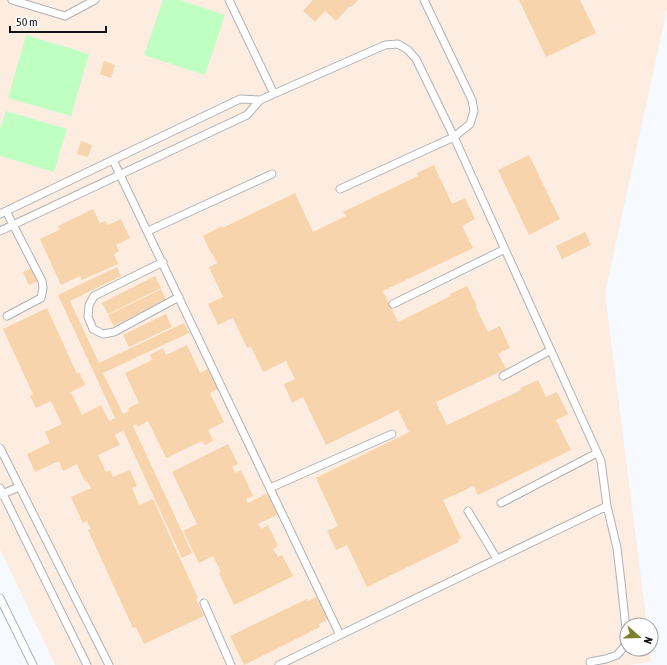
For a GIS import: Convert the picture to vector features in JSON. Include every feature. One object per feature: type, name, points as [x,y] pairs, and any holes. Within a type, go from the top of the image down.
[{"type":"lane","points":[[12,0],[65,16],[95,0]]},
{"type":"lane","points":[[229,0],[274,94]]},
{"type":"lane","points":[[340,189],[454,137],[470,124],[474,111],[472,100],[424,0]]},
{"type":"lane","points":[[0,232],[247,115],[260,100],[385,44],[398,44],[408,50],[416,58],[454,137],[601,461],[607,506],[617,548],[627,638],[624,647],[617,655],[590,662]]},
{"type":"lane","points":[[7,316],[41,298],[44,288],[42,281],[14,225],[3,213],[240,99],[260,100]]},
{"type":"lane","points":[[113,160],[340,635]]},
{"type":"lane","points":[[148,231],[272,174]]},
{"type":"lane","points":[[393,304],[505,249]]},
{"type":"lane","points":[[163,262],[94,296],[89,305],[88,317],[93,329],[103,334],[114,332],[179,297]]},
{"type":"lane","points":[[503,376],[551,350]]},
{"type":"lane","points":[[270,488],[392,434]]},
{"type":"lane","points":[[0,448],[3,463],[19,487],[109,665]]},
{"type":"lane","points":[[500,503],[598,453]]},
{"type":"lane","points":[[19,487],[1,492],[87,665]]},
{"type":"lane","points":[[279,665],[607,506]]},
{"type":"lane","points":[[468,511],[497,559]]},
{"type":"lane","points":[[0,598],[33,665]]},
{"type":"lane","points":[[204,603],[231,665]]},
{"type":"shaded area","points":[[0,0],[667,0],[667,9],[605,293],[646,617],[619,617],[619,657],[651,657],[651,662],[629,665],[55,665],[0,549]]},
{"type":"green space","points":[[163,0],[180,0],[225,15],[205,75],[144,55]]},
{"type":"green space","points":[[26,35],[89,54],[71,116],[8,98]]},
{"type":"green space","points":[[6,111],[67,129],[54,172],[0,156],[0,129]]},
{"type":"building","points":[[313,0],[358,0],[336,21],[325,11],[315,22],[303,11]]},
{"type":"building","points":[[519,0],[580,0],[596,33],[546,57]]},
{"type":"building","points":[[104,61],[115,65],[111,78],[100,74]]},
{"type":"building","points":[[81,141],[92,145],[88,157],[77,154]]},
{"type":"building","points":[[529,155],[560,219],[529,235],[498,170]]},
{"type":"building","points":[[434,165],[452,204],[465,198],[475,219],[462,226],[473,248],[383,291],[398,322],[451,296],[450,294],[467,286],[488,332],[500,326],[510,348],[498,354],[506,369],[436,402],[447,425],[521,390],[520,388],[538,380],[546,397],[557,392],[568,414],[556,420],[571,450],[478,495],[474,486],[443,500],[461,538],[458,540],[459,542],[367,587],[347,545],[336,550],[327,531],[338,526],[316,478],[409,432],[398,410],[326,445],[303,397],[292,403],[284,384],[295,379],[286,361],[263,372],[251,347],[247,348],[233,318],[218,325],[208,304],[223,297],[209,267],[217,263],[203,236],[295,193],[313,232],[346,216],[343,212],[418,176],[417,173]]},
{"type":"building","points":[[93,209],[100,223],[105,221],[108,225],[121,219],[130,238],[116,245],[119,251],[114,254],[118,264],[82,280],[80,276],[61,285],[40,239],[59,230],[58,226]]},
{"type":"building","points":[[585,232],[591,245],[562,259],[556,246]]},
{"type":"building","points":[[117,267],[121,276],[70,301],[99,363],[184,323],[189,333],[103,373],[123,414],[129,411],[128,408],[139,403],[125,373],[152,360],[150,355],[163,348],[166,355],[187,345],[200,373],[212,367],[222,387],[210,393],[224,422],[208,430],[213,441],[205,445],[202,441],[166,458],[148,421],[137,427],[136,424],[133,426],[192,553],[182,558],[123,430],[115,435],[120,445],[98,455],[106,472],[110,470],[113,477],[130,470],[137,486],[132,488],[139,505],[153,499],[198,598],[196,599],[204,616],[144,644],[136,627],[133,628],[88,530],[91,529],[87,521],[83,523],[71,497],[91,488],[87,481],[85,482],[77,464],[63,471],[59,461],[35,472],[27,454],[50,443],[45,432],[62,424],[51,401],[36,408],[30,396],[33,394],[3,329],[47,308],[77,374],[79,372],[85,385],[71,392],[82,415],[101,405],[109,421],[115,418],[58,295]]},
{"type":"building","points":[[32,268],[38,281],[29,285],[23,272]]},
{"type":"building","points":[[155,276],[161,288],[108,314],[102,303]]},
{"type":"building","points":[[161,289],[166,300],[114,326],[108,315]]},
{"type":"building","points":[[166,314],[172,327],[129,347],[123,335]]},
{"type":"building","points":[[228,444],[238,464],[232,467],[235,473],[241,470],[253,496],[246,499],[248,503],[268,493],[279,514],[258,524],[261,529],[268,525],[278,546],[273,549],[278,557],[282,555],[293,576],[234,605],[213,556],[199,563],[183,531],[197,524],[172,472]]},
{"type":"building","points":[[317,597],[328,619],[319,624],[320,627],[244,665],[230,636],[307,599],[308,601]]}]
